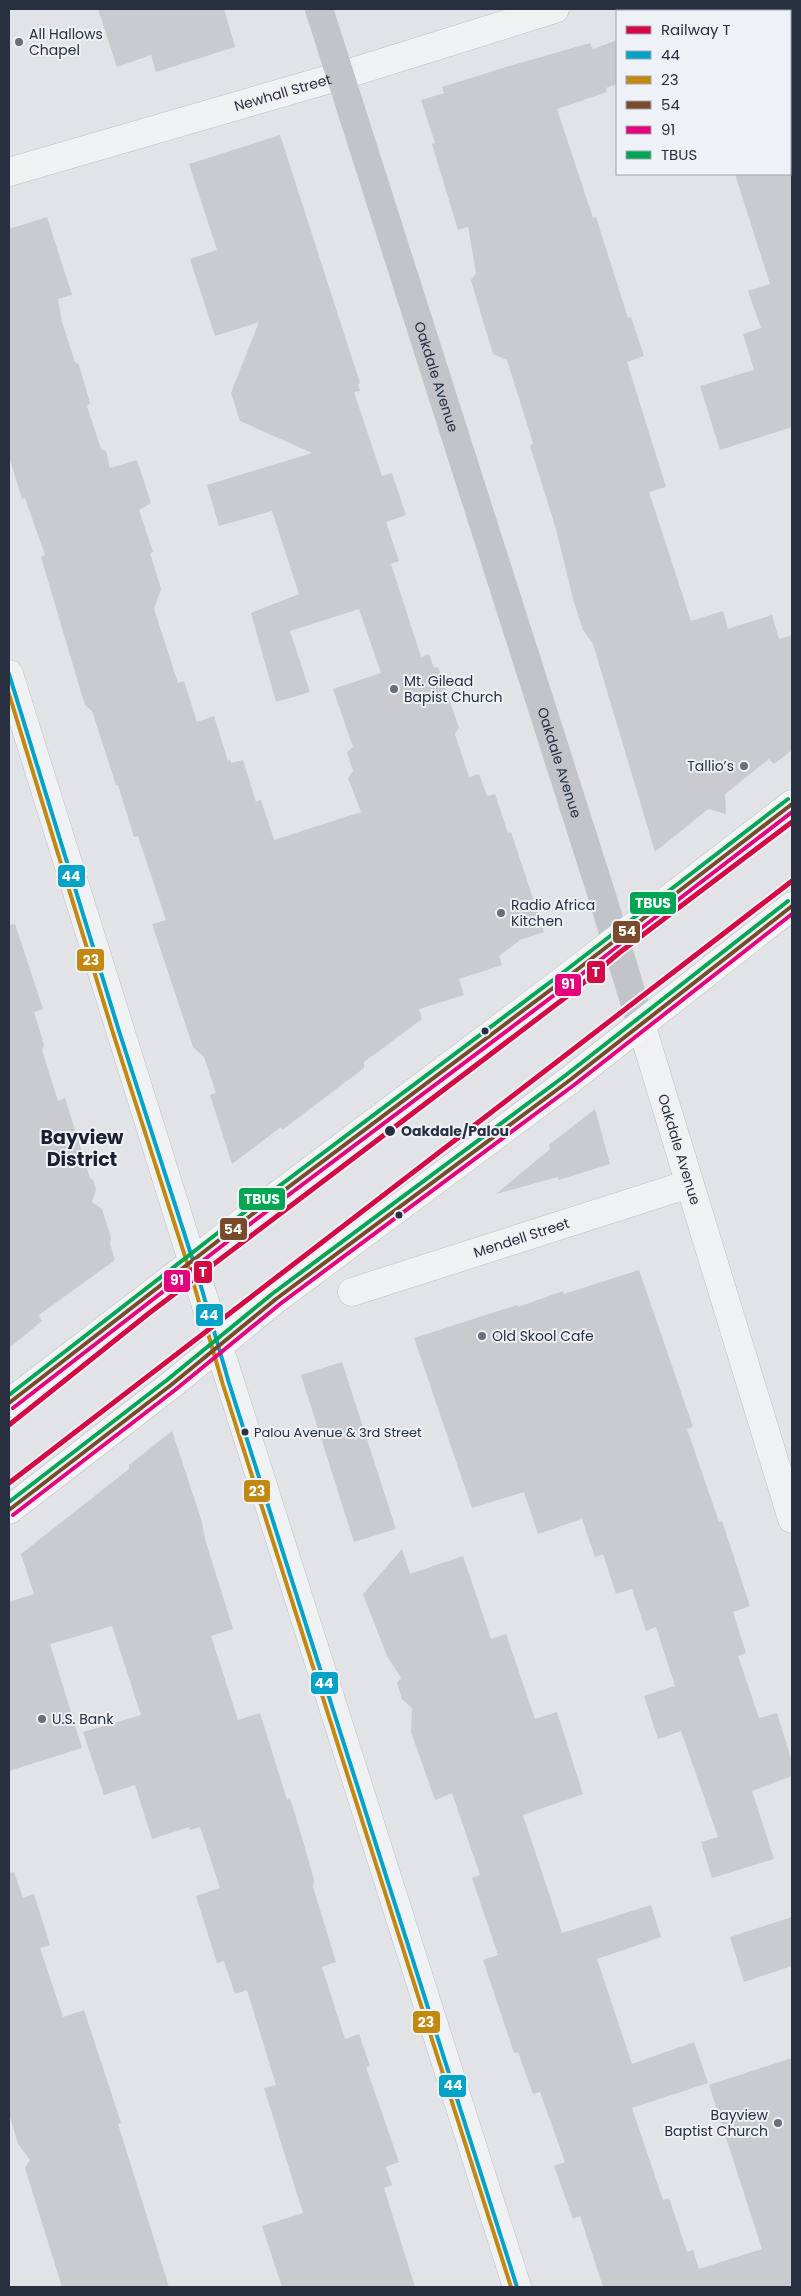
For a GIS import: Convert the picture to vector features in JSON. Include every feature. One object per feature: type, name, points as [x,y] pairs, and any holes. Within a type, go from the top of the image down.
[{"type":"main road","name":"Oakdale Avenue","points":[[320,9],[641,1024]]},
{"type":"main road","points":[[9,1403],[258,1210],[615,941],[792,804]]},
{"type":"main road","points":[[9,1510],[219,1347],[276,1299],[641,1024],[792,906]]},
{"type":"street","name":"Newhall Street","points":[[9,172],[340,76],[554,9]]},
{"type":"street","points":[[9,674],[113,1012],[517,2287]]},
{"type":"street","name":"Oakdale Avenue","points":[[641,1024],[792,1519]]},
{"type":"street","name":"Mendell Street","points":[[352,1292],[689,1184]]},
{"type":"building","points":[[98,9],[224,9],[235,47],[156,72],[151,55],[117,67]]},
{"type":"building","points":[[616,40],[616,84],[606,88],[607,92],[557,109],[593,218],[596,217],[628,318],[631,317],[644,356],[627,362],[666,487],[649,492],[691,621],[723,611],[728,629],[772,615],[779,639],[792,635],[792,750],[774,764],[769,759],[725,794],[726,814],[708,809],[655,852],[593,644],[583,630],[573,599],[556,529],[530,446],[533,443],[507,360],[493,354],[483,321],[471,280],[476,273],[468,227],[458,230],[432,144],[435,143],[421,100],[444,93],[442,87],[506,67],[590,43],[593,49]]},
{"type":"building","points":[[280,135],[360,383],[358,384],[360,391],[354,392],[382,476],[392,473],[406,515],[386,522],[399,561],[391,564],[421,657],[429,654],[434,668],[438,667],[459,728],[455,734],[469,777],[479,774],[487,796],[495,794],[508,833],[511,832],[544,932],[520,940],[499,956],[502,965],[459,979],[464,995],[419,1009],[422,1019],[364,1062],[364,1068],[282,1130],[281,1127],[232,1164],[210,1095],[216,1093],[204,1057],[193,1047],[152,924],[166,920],[138,836],[134,837],[92,711],[85,705],[41,557],[45,555],[25,498],[22,499],[9,456],[9,229],[47,217],[72,295],[58,299],[62,322],[75,362],[79,365],[90,403],[87,406],[101,449],[106,451],[110,468],[137,460],[151,503],[139,510],[153,552],[150,553],[161,589],[154,609],[178,683],[184,681],[197,722],[214,716],[228,761],[230,760],[231,763],[243,760],[256,802],[261,800],[274,840],[361,812],[348,778],[353,771],[347,752],[353,747],[333,689],[381,673],[359,609],[290,631],[310,692],[276,702],[251,613],[299,594],[272,511],[219,526],[207,485],[312,453],[240,421],[231,393],[259,322],[215,336],[190,259],[217,250],[189,164]]},
{"type":"building","points":[[792,174],[792,427],[720,450],[700,386],[754,370],[743,334],[761,328],[748,291],[770,284],[735,175]]},
{"type":"building","points":[[15,924],[43,1009],[34,1012],[44,1045],[42,1050],[58,1101],[65,1098],[90,1178],[93,1180],[96,1189],[92,1202],[102,1209],[111,1238],[110,1244],[115,1260],[39,1315],[42,1321],[9,1348],[9,925]]},
{"type":"building","points":[[595,1109],[610,1164],[559,1180],[558,1177],[496,1194],[550,1149],[549,1145]]},
{"type":"building","points":[[639,1270],[693,1427],[687,1429],[719,1522],[722,1521],[750,1606],[733,1612],[746,1653],[738,1656],[759,1718],[777,1713],[792,1762],[792,1776],[752,1791],[774,1859],[712,1878],[701,1842],[718,1837],[681,1731],[658,1739],[644,1696],[675,1686],[656,1627],[646,1631],[632,1589],[616,1594],[603,1554],[595,1557],[582,1519],[538,1534],[524,1492],[472,1508],[414,1338],[517,1305],[518,1307],[563,1291],[564,1294]]},
{"type":"building","points":[[342,1362],[396,1529],[354,1542],[301,1375]]},
{"type":"building","points":[[172,1431],[202,1522],[205,1539],[233,1629],[211,1636],[238,1720],[260,1713],[287,1800],[290,1798],[314,1880],[313,1887],[336,1962],[322,1967],[345,2039],[359,2034],[370,2066],[366,2067],[399,2162],[386,2167],[392,2185],[384,2188],[415,2287],[282,2287],[262,2226],[303,2213],[264,2088],[276,2085],[247,1990],[235,1994],[224,1961],[217,1963],[196,1896],[220,1888],[200,1827],[190,1830],[189,1827],[152,1839],[135,1785],[104,1795],[83,1732],[141,1715],[112,1626],[50,1644],[82,1748],[9,1771],[9,1602],[34,1594],[21,1554],[129,1469],[129,1465]]},
{"type":"building","points":[[402,1549],[410,1574],[463,1556],[491,1639],[506,1634],[535,1719],[557,1712],[583,1794],[523,1815],[562,1933],[651,1905],[661,1937],[597,1959],[632,2064],[694,2042],[708,2083],[632,2108],[663,2200],[669,2198],[687,2252],[693,2250],[699,2269],[762,2249],[709,2085],[792,2058],[792,2287],[603,2287],[580,2216],[573,2219],[554,2166],[565,2162],[540,2092],[533,2094],[518,2052],[514,2053],[483,1960],[498,1955],[472,1878],[480,1875],[452,1793],[435,1800],[411,1732],[412,1708],[402,1699],[397,1683],[401,1678],[387,1656],[363,1594]]},
{"type":"building","points":[[14,1872],[23,1898],[34,1894],[50,1945],[40,1948],[63,2017],[84,2010],[121,2123],[118,2124],[169,2287],[62,2287],[25,2168],[30,2160],[18,2144],[9,2113],[9,1873]]},
{"type":"building","points":[[792,1917],[792,1966],[744,1982],[730,1937]]},
{"type":"rail line","name":"T","points":[[9,1425],[148,1314],[570,994],[619,953],[792,822]]},
{"type":"rail line","name":"T","points":[[9,1483],[792,881]]},
{"type":"transit line","name":"44","points":[[9,674],[119,1031],[198,1276],[229,1383],[517,2287]]},
{"type":"transit line","name":"23","points":[[9,694],[113,1033],[192,1278],[223,1385],[511,2287]]},
{"type":"transit line","name":"TBUS","points":[[9,1395],[246,1211],[561,974],[788,799]]},
{"type":"transit line","name":"54","points":[[9,1403],[250,1216],[565,979],[792,804]]},
{"type":"transit line","name":"91","points":[[13,1408],[254,1221],[569,984],[792,812]]},
{"type":"transit line","name":"TBUS","points":[[9,1502],[167,1380],[272,1294],[566,1075],[788,901]]},
{"type":"transit line","name":"54","points":[[9,1510],[171,1385],[276,1299],[570,1080],[792,906]]},
{"type":"transit line","name":"91","points":[[13,1515],[175,1390],[280,1304],[574,1085],[792,914]]},
{"type":"place","name":"All Hallows Chapel","points":[[19,42]]},
{"type":"place","name":"Mt. Gilead Bapist Church","points":[[394,689]]},
{"type":"place","name":"Tallio’s","points":[[744,766]]},
{"type":"place","name":"Radio Africa Kitchen","points":[[501,913]]},
{"type":"place","name":"Oakdale/Palou","points":[[390,1131]]},
{"type":"place","name":"Old Skool Cafe","points":[[482,1336]]},
{"type":"place","name":"Palou Avenue & 3rd Street","points":[[245,1432]]},
{"type":"place","name":"U.S. Bank","points":[[42,1719]]},
{"type":"place","name":"Bayview Baptist Church","points":[[778,2123]]},
{"type":"district","name":"Bayview District","points":[[82,1148]]}]
